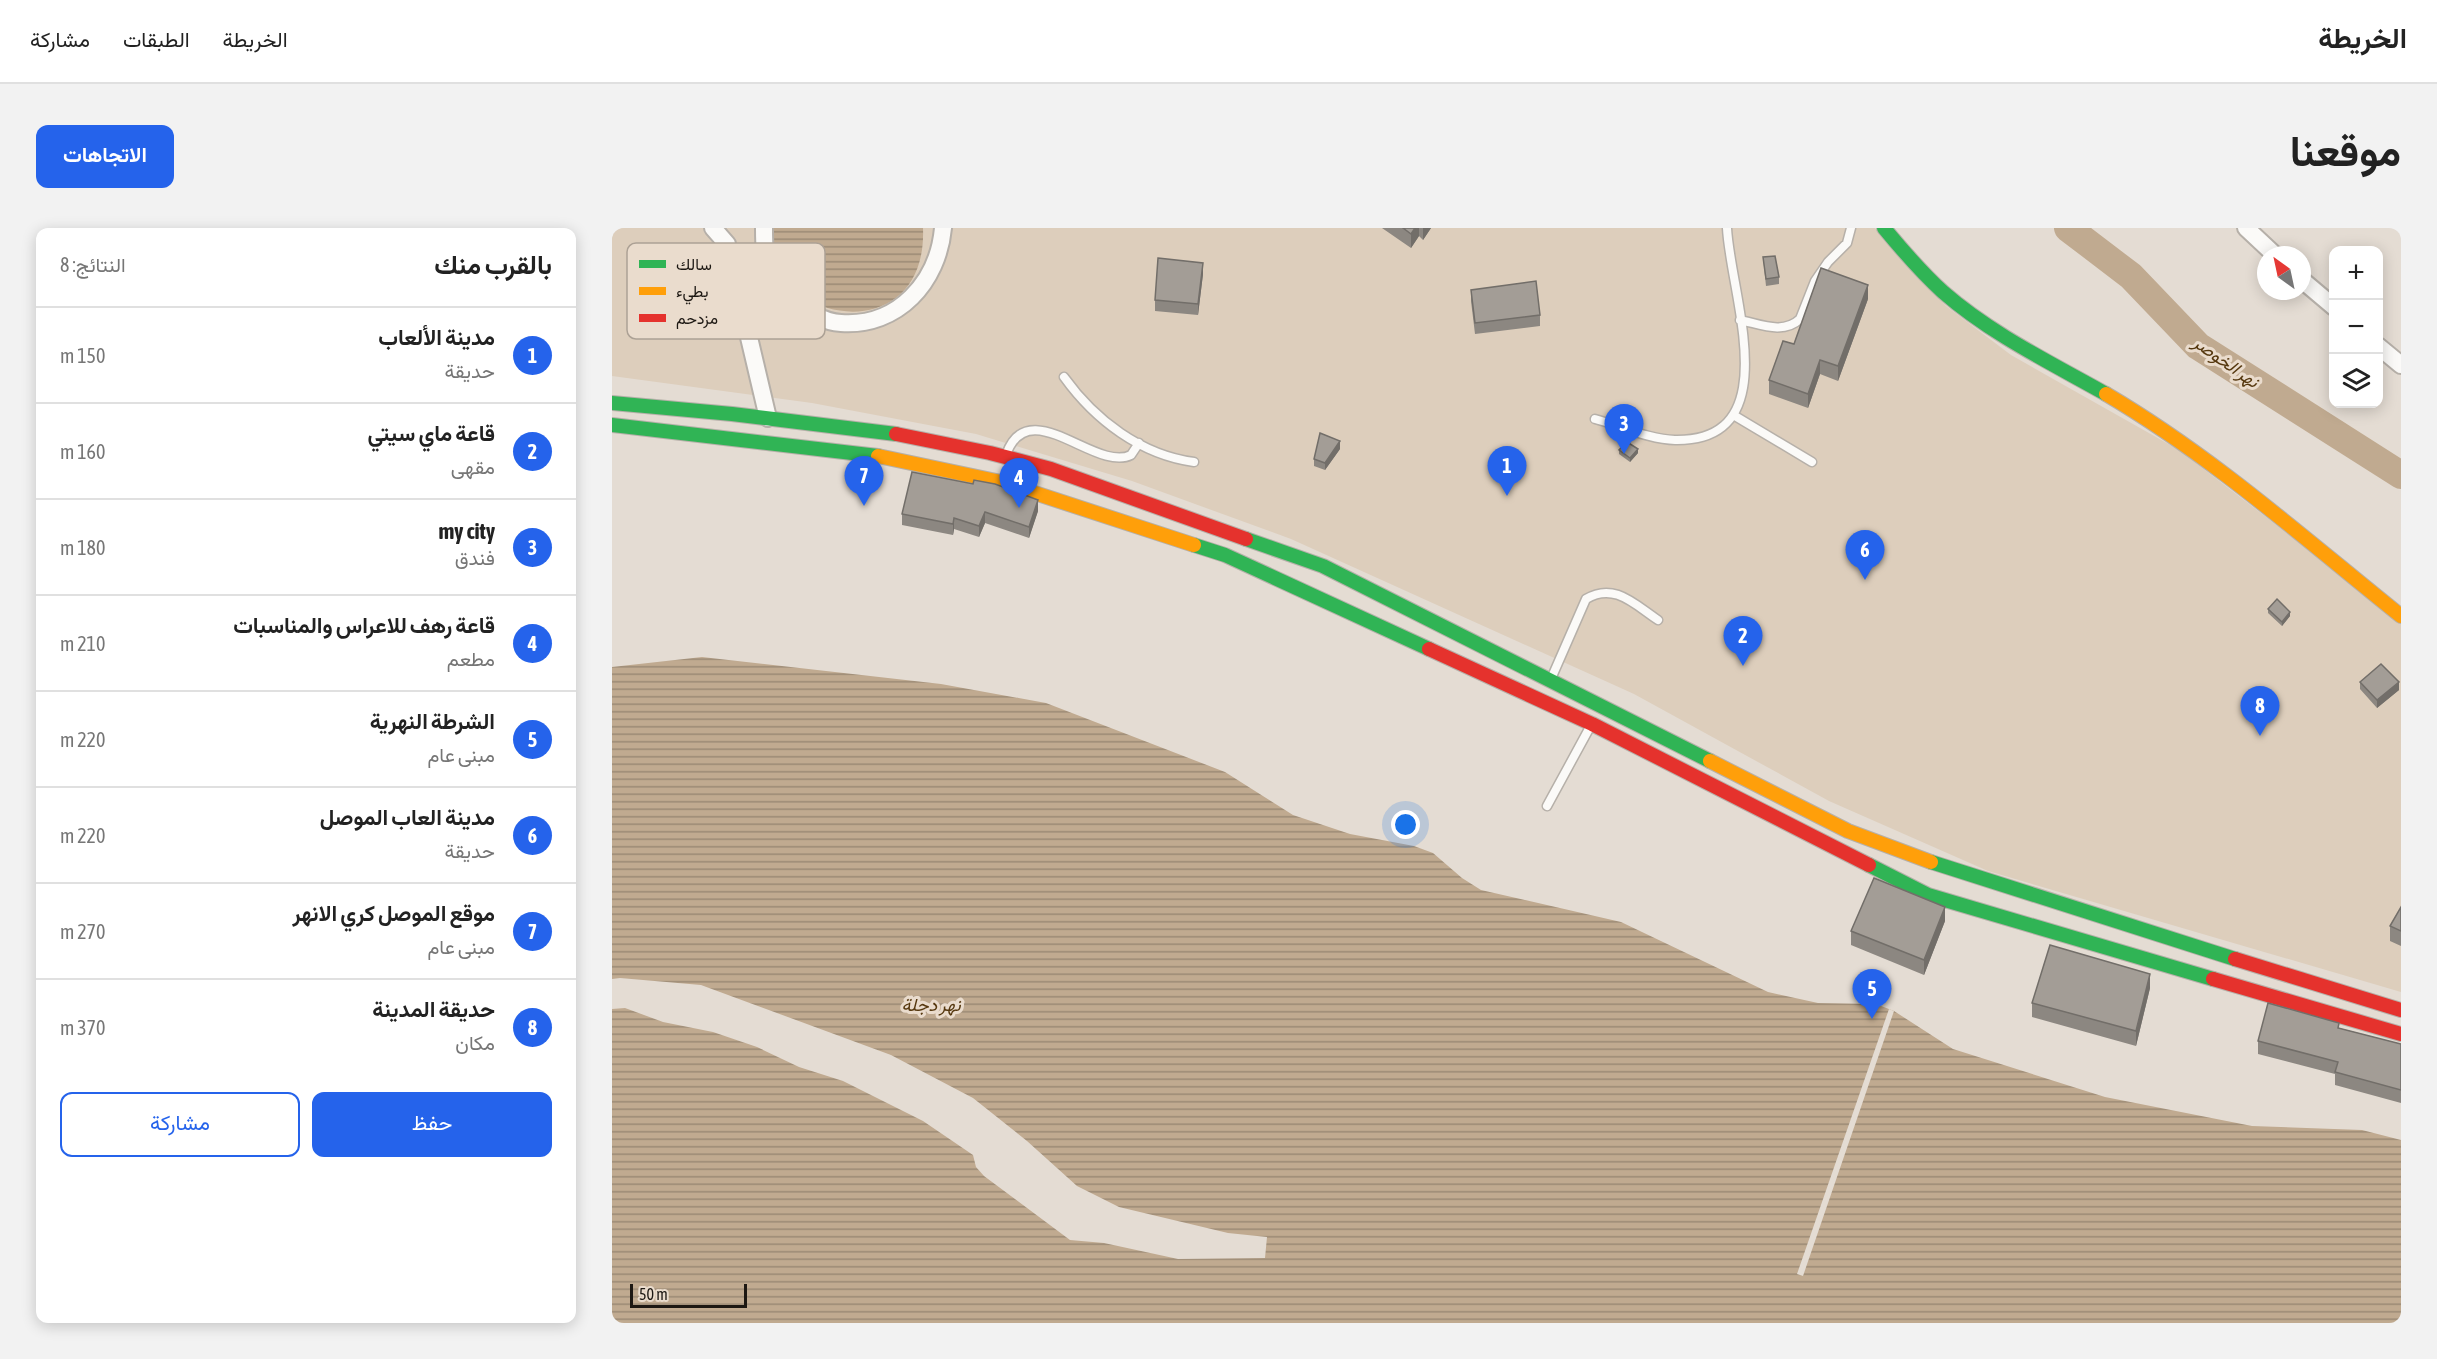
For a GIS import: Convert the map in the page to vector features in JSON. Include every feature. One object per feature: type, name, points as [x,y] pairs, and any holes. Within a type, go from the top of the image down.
[{"type":"main road","points":[[1884,228],[1907,258],[1961,307],[2025,351],[2123,404],[2179,440],[2253,496],[2401,616]]},
{"type":"main road","points":[[612,403],[679,407],[905,435],[1006,455],[1197,519],[1323,566],[1551,679],[1848,831],[1962,874],[2401,1010]]},
{"type":"main road","points":[[612,425],[863,453],[1001,482],[1225,555],[1403,634],[1592,724],[1928,895],[2401,1034]]},
{"type":"main road","points":[[1403,634],[1413,611]]},
{"type":"main road","points":[[2351,1020],[2357,996]]},
{"type":"street","points":[[713,228],[726,243]]},
{"type":"street","points":[[764,228],[765,243]]},
{"type":"street","points":[[825,319],[839,324],[865,321],[888,315],[910,300],[932,274],[941,247],[943,228]]},
{"type":"street","points":[[2246,228],[2265,246]]},
{"type":"street","points":[[2311,288],[2329,303]]},
{"type":"street","points":[[749,339],[768,418]]},
{"type":"street","points":[[2383,350],[2401,366]]},
{"type":"lane","points":[[1594,419],[1672,440],[1711,432],[1735,417],[1745,387],[1740,320],[1727,228]]},
{"type":"lane","points":[[1740,320],[1781,328],[1795,324],[1800,319],[1821,271],[1850,239],[1851,228]]},
{"type":"lane","points":[[1064,377],[1096,416],[1139,443],[1178,459],[1194,462]]},
{"type":"lane","points":[[1735,417],[1812,462]]},
{"type":"lane","points":[[1006,455],[1018,437],[1039,430],[1114,459],[1131,455],[1139,443]]},
{"type":"lane","points":[[1551,679],[1586,599],[1597,592],[1611,591],[1659,620]]},
{"type":"lane","points":[[1547,806],[1592,724]]},
{"type":"shaded area","points":[[612,228],[1875,228],[1946,306],[2011,355],[2179,450],[2401,621],[2401,992],[1988,871],[1829,801],[1634,694],[1291,539],[1132,481],[976,434],[812,403],[612,376]]},
{"type":"water","points":[[772,228],[923,228],[917,268],[900,295],[874,309],[845,311],[825,305],[825,243],[773,243]]},
{"type":"water","name":"نهر دجلة","points":[[702,657],[941,684],[1046,703],[1225,772],[1293,815],[1350,834],[1414,846],[1433,853],[1462,878],[1481,890],[1621,922],[1768,992],[1818,1003],[1876,1004],[1894,1011],[1953,1049],[2105,1097],[2252,1126],[2362,1130],[2401,1140],[2401,1323],[612,1323],[612,667]]},
{"type":"pier","points":[[612,979],[701,985],[891,1055],[973,1098],[1027,1141],[1077,1186],[1119,1207],[1228,1233],[1267,1237],[1265,1258],[1178,1259],[1104,1243],[1070,1240],[984,1176],[976,1167],[973,1155],[923,1121],[843,1081],[799,1067],[757,1047],[713,1032],[663,1022],[625,1008],[612,1009]]},
{"type":"pier","points":[[1889,1009],[1894,1011],[1803,1276],[1797,1274]]},
{"type":"building","points":[[1403,228],[1415,228],[1411,234]]},
{"type":"building","points":[[1775,256],[1779,277],[1766,279],[1763,257]]},
{"type":"building","points":[[1158,258],[1203,263],[1198,304],[1155,300]]},
{"type":"building","points":[[1821,268],[1868,285],[1838,366],[1820,360],[1808,394],[1769,380],[1783,341],[1794,344]]},
{"type":"building","points":[[1536,281],[1540,315],[1475,323],[1471,290]]},
{"type":"building","points":[[1320,433],[1340,441],[1325,463],[1314,459]]},
{"type":"building","points":[[1627,442],[1638,449],[1630,458],[1619,450]]},
{"type":"building","points":[[912,472],[973,484],[974,480],[995,484],[1038,500],[1029,527],[985,512],[979,526],[954,518],[953,524],[902,514]]},
{"type":"building","points":[[2277,599],[2290,612],[2282,622],[2268,609]]},
{"type":"building","points":[[2381,664],[2399,682],[2377,700],[2360,682]]},
{"type":"building","points":[[1874,878],[1945,907],[1924,960],[1851,931]]},
{"type":"building","points":[[2401,907],[2401,931],[2390,926]]},
{"type":"building","points":[[2050,945],[2150,974],[2136,1031],[2032,1003]]},
{"type":"building","points":[[2268,1003],[2339,1023],[2338,1028],[2401,1044],[2401,1090],[2335,1072],[2338,1062],[2258,1041]]},
{"type":"waterway","name":"نهر الخوصر","points":[[2068,228],[2131,276],[2198,346],[2401,475]]},
{"type":"traffic: fast","points":[[1884,228],[1927,277],[1962,307],[2022,347],[2106,394]]},
{"type":"traffic: fast","points":[[612,403],[732,414],[896,434]]},
{"type":"traffic: fast","points":[[612,425],[878,456]]},
{"type":"traffic: fast","points":[[1246,539],[1323,566],[1710,761]]},
{"type":"traffic: fast","points":[[1194,545],[1225,555],[1429,649]]},
{"type":"traffic: fast","points":[[1931,862],[2235,959]]},
{"type":"traffic: fast","points":[[1869,865],[1928,895],[2213,979]]},
{"type":"traffic: slow","points":[[2106,394],[2184,444],[2401,616]]},
{"type":"traffic: slow","points":[[878,456],[1001,482],[1194,545]]},
{"type":"traffic: slow","points":[[1710,761],[1848,831],[1931,862]]},
{"type":"traffic: jam","points":[[896,434],[990,453],[1051,469],[1246,539]]},
{"type":"traffic: jam","points":[[1429,649],[1592,724],[1869,865]]},
{"type":"traffic: jam","points":[[2235,959],[2401,1010]]},
{"type":"traffic: jam","points":[[2213,979],[2401,1034]]},
{"type":"place","name":"my city","points":[[1624,454]]},
{"type":"place","name":"مدينة الألعاب","points":[[1507,496]]},
{"type":"place","name":"موقع الموصل كري الانهر","points":[[864,506]]},
{"type":"place","name":"قاعة رهف للاعراس والمناسبات","points":[[1019,508]]},
{"type":"place","name":"مدينة العاب الموصل","points":[[1865,580]]},
{"type":"place","name":"قاعة ماي سيتي","points":[[1743,666]]},
{"type":"place","name":"حديقة المدينة","points":[[2260,736]]},
{"type":"place","name":"الشرطة النهرية","points":[[1872,1019]]}]
